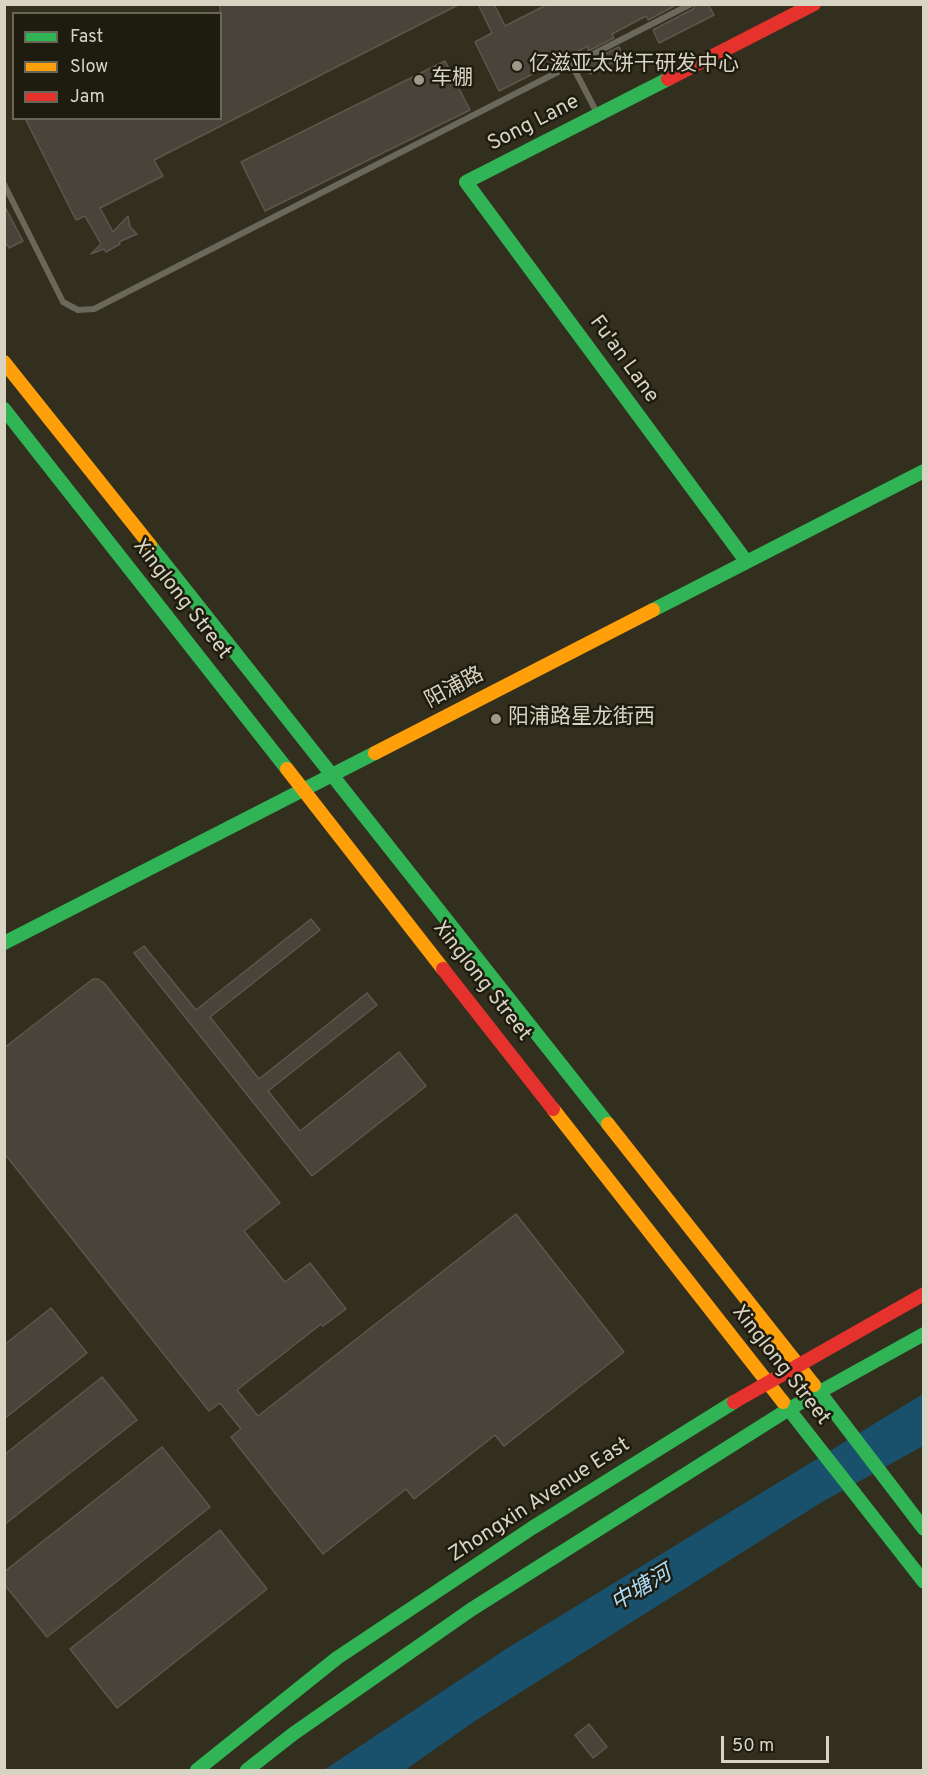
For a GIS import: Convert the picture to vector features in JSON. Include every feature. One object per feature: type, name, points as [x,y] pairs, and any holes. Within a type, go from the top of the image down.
[{"type":"main road","name":"Song Lane","points":[[466,182],[814,4]]},
{"type":"main road","name":"Fu'an Lane","points":[[466,182],[746,561]]},
{"type":"main road","name":"Xinglong Street","points":[[4,362],[334,775],[849,1430],[880,1475],[924,1529]]},
{"type":"main road","name":"Xinglong Street","points":[[4,409],[924,1582]]},
{"type":"main road","name":"阳浦路","points":[[4,944],[924,471]]},
{"type":"main road","name":"Zhongxin Avenue East","points":[[197,1770],[337,1658],[532,1528],[766,1382],[924,1294]]},
{"type":"main road","points":[[247,1770],[293,1734],[472,1609],[789,1409],[924,1334]]},
{"type":"lane","points":[[4,184],[63,302],[78,310],[94,309],[691,4]]},
{"type":"lane","points":[[572,65],[598,115]]},
{"type":"water","name":"中塘河","points":[[923,1394],[923,1446],[822,1502],[475,1721],[405,1770],[324,1770],[506,1649]]},
{"type":"building","points":[[220,4],[460,4],[154,160],[163,176],[100,208],[113,232],[128,216],[130,227],[137,234],[119,242],[120,244],[106,252],[104,249],[91,254],[101,244],[85,216],[76,220],[26,120],[222,120],[222,12],[220,12]]},
{"type":"building","name":"亿滋亚太饼干研发中心","points":[[478,4],[494,4],[505,26],[548,4],[678,4],[648,20],[646,16],[612,34],[614,38],[588,51],[588,46],[499,91],[475,42],[492,33]]},
{"type":"building","points":[[696,4],[708,4],[714,15],[659,43],[653,30],[693,9]]},
{"type":"building","points":[[619,47],[624,57],[590,74],[589,62]]},
{"type":"building","points":[[445,61],[470,110],[265,211],[241,162]]},
{"type":"building","points":[[4,205],[23,241],[9,248],[4,240]]},
{"type":"building","points":[[311,919],[320,930],[210,1017],[259,1079],[367,993],[377,1005],[268,1091],[300,1131],[399,1052],[426,1086],[312,1176],[134,953],[144,946],[196,1010]]},
{"type":"building","points":[[93,979],[104,983],[280,1203],[244,1231],[285,1282],[310,1263],[346,1309],[323,1326],[321,1324],[237,1390],[258,1416],[516,1214],[624,1352],[504,1446],[495,1435],[414,1499],[406,1489],[323,1554],[231,1437],[241,1429],[220,1403],[209,1411],[4,1153],[4,1048]]},
{"type":"building","points":[[51,1308],[87,1353],[4,1419],[4,1345]]},
{"type":"building","points":[[102,1377],[137,1420],[4,1525],[4,1455]]},
{"type":"building","points":[[162,1447],[210,1507],[47,1637],[4,1584],[4,1572]]},
{"type":"building","points":[[220,1530],[267,1589],[117,1708],[70,1649]]},
{"type":"building","points":[[589,1724],[607,1747],[593,1758],[575,1735]]},
{"type":"traffic: fast","points":[[668,79],[466,182],[746,561]]},
{"type":"traffic: fast","points":[[4,409],[287,769]]},
{"type":"traffic: fast","points":[[653,610],[924,471]]},
{"type":"traffic: fast","points":[[150,545],[608,1124]]},
{"type":"traffic: fast","points":[[4,943],[375,753]]},
{"type":"traffic: fast","points":[[247,1770],[293,1734],[472,1609],[789,1409],[924,1334]]},
{"type":"traffic: fast","points":[[814,1385],[924,1529]]},
{"type":"traffic: fast","points":[[197,1770],[337,1658],[532,1528],[734,1402]]},
{"type":"traffic: fast","points":[[783,1402],[924,1582]]},
{"type":"traffic: slow","points":[[4,362],[150,545]]},
{"type":"traffic: slow","points":[[375,753],[653,610]]},
{"type":"traffic: slow","points":[[287,769],[443,969]]},
{"type":"traffic: slow","points":[[553,1109],[783,1402]]},
{"type":"traffic: slow","points":[[608,1124],[814,1385]]},
{"type":"traffic: jam","points":[[668,79],[814,4]]},
{"type":"traffic: jam","points":[[443,969],[553,1109]]},
{"type":"traffic: jam","points":[[734,1402],[924,1294]]},
{"type":"place","name":"亿滋亚太饼干研发中心","points":[[517,66]]},
{"type":"place","name":"车棚","points":[[419,80]]},
{"type":"place","name":"阳浦路星龙街西","points":[[496,719]]}]
